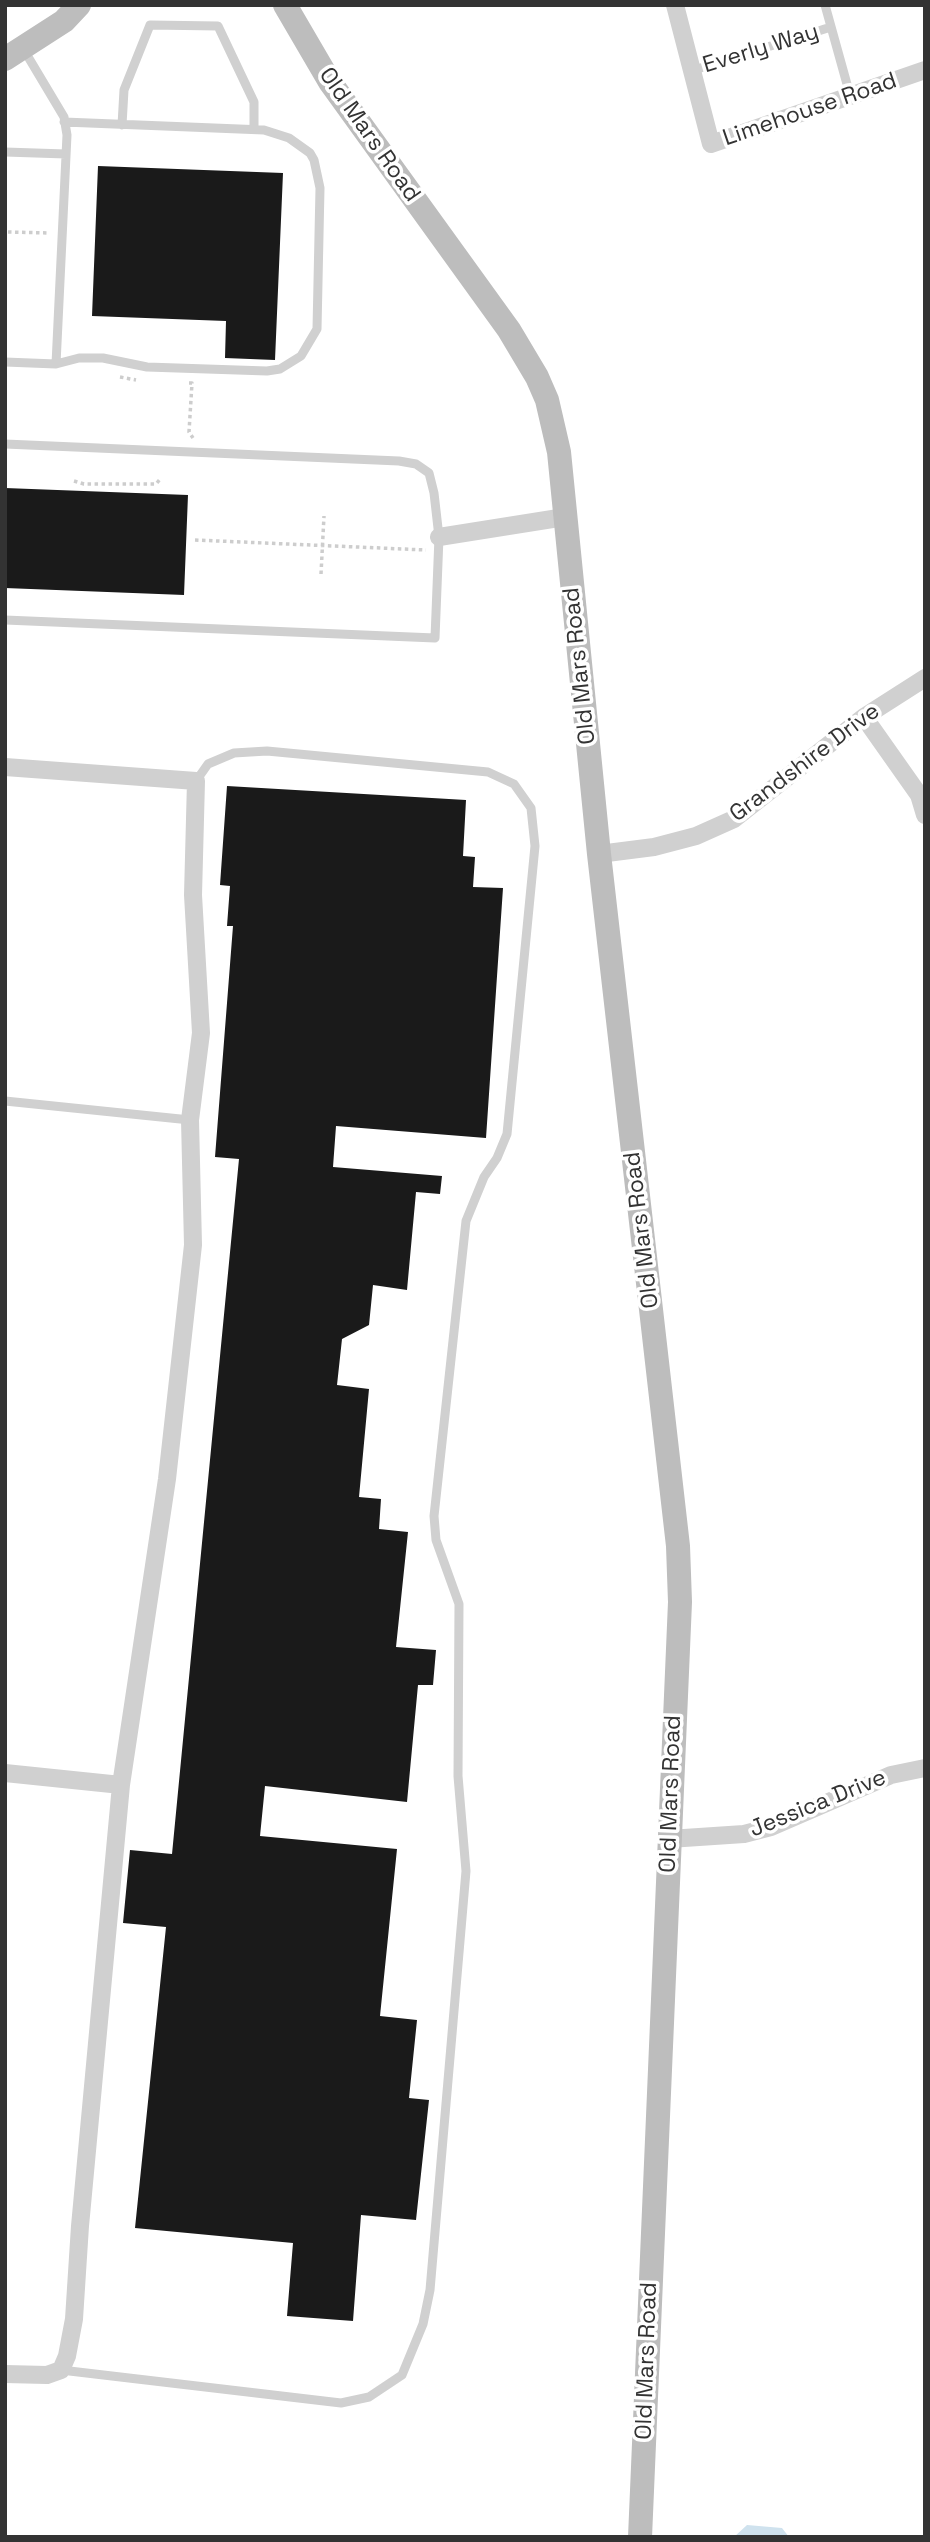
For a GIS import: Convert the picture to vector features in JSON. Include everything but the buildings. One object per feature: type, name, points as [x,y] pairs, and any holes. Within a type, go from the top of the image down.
[{"type":"street","points":[[14,54],[64,21],[79,5]]},
{"type":"street","name":"Old Mars Road","points":[[285,5],[330,82],[509,330],[537,377],[547,400],[559,452],[598,854],[678,1546],[680,1602],[640,2537]]},
{"type":"street","name":"Limehouse Road","points":[[675,5],[711,144],[925,71]]},
{"type":"street","points":[[432,538],[565,517]]},
{"type":"street","name":"Grandshire Drive","points":[[598,854],[654,847],[686,839],[734,819],[864,717],[925,678]]},
{"type":"street","points":[[864,717],[919,795],[925,815]]},
{"type":"street","points":[[5,766],[196,781],[193,895],[201,1033],[190,1120],[193,1245],[189,1288],[167,1479],[121,1786],[81,2215],[74,2319],[68,2356],[61,2370],[47,2375],[5,2374]]},
{"type":"street","name":"Jessica Drive","points":[[669,1839],[744,1834],[771,1827],[891,1774],[925,1768]]},
{"type":"street","points":[[5,1773],[121,1786]]},
{"type":"lane","points":[[825,5],[850,95]]},
{"type":"lane","points":[[122,125],[124,90],[150,25],[218,26],[254,102],[254,129]]},
{"type":"lane","name":"Everly Way","points":[[691,71],[831,27]]},
{"type":"lane","points":[[14,54],[64,122],[67,135],[55,364]]},
{"type":"lane","points":[[5,362],[55,364],[79,358],[103,358],[147,366],[267,371],[280,369],[301,356],[317,329],[320,188],[310,153],[289,138],[264,130],[64,122]]},
{"type":"lane","points":[[5,152],[66,154]]},
{"type":"lane","points":[[5,444],[399,461],[416,464],[429,473],[434,493],[432,538],[435,638],[5,620]]},
{"type":"lane","points":[[61,2370],[341,2403],[369,2397],[402,2375],[423,2324],[430,2290],[448,2087],[466,1871],[458,1776],[459,1604],[436,1540],[434,1516],[466,1221],[484,1177],[497,1158],[507,1134],[535,846],[531,808],[514,784],[488,772],[267,751],[234,753],[208,764],[196,781]]},
{"type":"lane","points":[[5,1101],[190,1120]]},
{"type":"path","points":[[8,232],[49,233]]},
{"type":"path","points":[[191,390],[189,432],[196,443]]},
{"type":"path","points":[[74,481],[84,484],[156,484],[161,478]]},
{"type":"path","points":[[321,574],[324,516]]},
{"type":"path","points":[[195,540],[426,550],[432,538]]},
{"type":"water","points":[[747,2525],[782,2528],[789,2537],[734,2537]]}]
